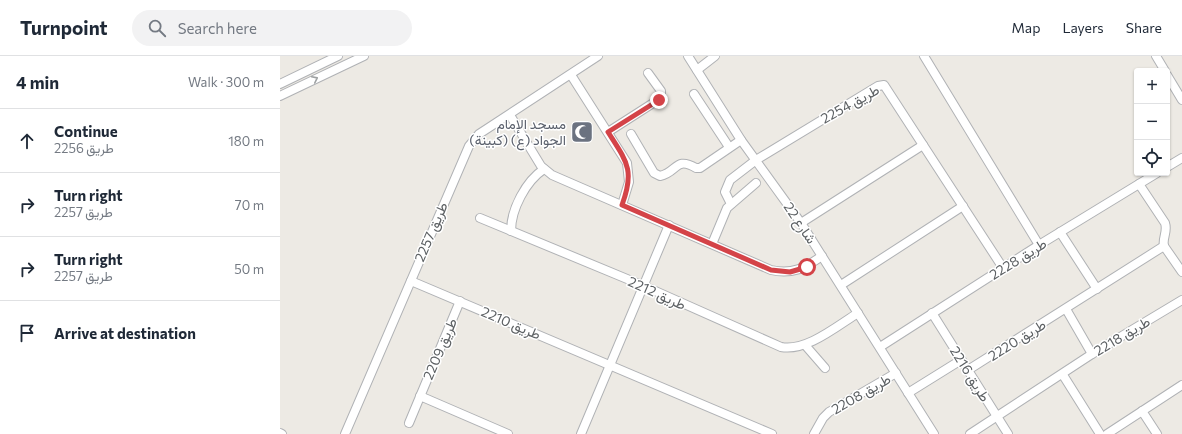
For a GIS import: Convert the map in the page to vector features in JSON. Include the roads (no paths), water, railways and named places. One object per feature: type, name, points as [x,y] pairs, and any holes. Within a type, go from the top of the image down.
[{"type":"street","points":[[280,84],[338,56]]},
{"type":"street","points":[[280,96],[364,56]]},
{"type":"street","name":"طريق 2257","points":[[345,434],[469,146],[479,134],[598,56]]},
{"type":"street","name":"شارع 22","points":[[688,56],[741,140],[801,223],[841,285],[896,373],[930,433]]},
{"type":"street","points":[[697,70],[716,56]]},
{"type":"street","points":[[924,56],[1039,245]]},
{"type":"street","points":[[1156,56],[1163,68]]},
{"type":"street","points":[[608,132],[661,98],[661,91],[648,73]]},
{"type":"street","points":[[571,75],[623,155],[629,172],[627,191],[622,205]]},
{"type":"street","points":[[1170,80],[1182,100]]},
{"type":"street","name":"طريق 2254","points":[[756,160],[881,85],[886,87],[1003,268]]},
{"type":"street","points":[[694,94],[729,147]]},
{"type":"street","points":[[707,114],[720,106]]},
{"type":"street","points":[[510,115],[544,170],[552,175],[780,272],[798,270],[822,256]]},
{"type":"street","points":[[630,134],[654,173],[660,176],[683,163],[688,163],[696,168],[700,168],[741,140]]},
{"type":"street","points":[[801,223],[923,145]]},
{"type":"street","points":[[1170,165],[1182,158]]},
{"type":"street","points":[[731,204],[725,192],[727,184],[756,160]]},
{"type":"street","points":[[511,231],[513,217],[526,188],[533,178],[544,170]]},
{"type":"street","name":"طريق 2228","points":[[880,347],[1039,245],[1152,176]]},
{"type":"street","points":[[712,244],[725,213],[731,204],[756,183]]},
{"type":"street","points":[[1140,184],[1165,223],[1167,228],[1163,242],[1164,246],[1182,272]]},
{"type":"street","points":[[841,285],[963,206]]},
{"type":"street","name":"طريق 2212","points":[[480,218],[644,286],[781,347],[793,348],[805,345],[858,313]]},
{"type":"street","points":[[581,434],[669,225]]},
{"type":"street","points":[[1060,232],[1097,289]]},
{"type":"street","name":"طريق 2220","points":[[968,370],[1164,246]]},
{"type":"street","name":"طريق 2210","points":[[411,281],[772,434]]},
{"type":"street","name":"طريق 2218","points":[[970,434],[996,416],[1063,375],[1092,354],[1182,300]]},
{"type":"street","name":"طريق 2209","points":[[409,423],[460,301]]},
{"type":"street","points":[[1066,309],[1092,354]]},
{"type":"street","name":"طريق 2216","points":[[932,313],[1008,434]]},
{"type":"street","points":[[805,345],[825,368]]},
{"type":"street","points":[[908,393],[961,360]]},
{"type":"street","name":"طريق 2208","points":[[814,434],[823,418],[829,412],[896,373]]},
{"type":"street","points":[[1063,375],[1100,434]]},
{"type":"street","points":[[1107,434],[1182,385]]},
{"type":"street","name":"طريق 2209","points":[[420,396],[508,434]]},
{"type":"street","points":[[1142,411],[1157,434]]},
{"type":"place","name":"مسجد الإمام الجواد (ع) (كبينة)","points":[[582,132]]}]
